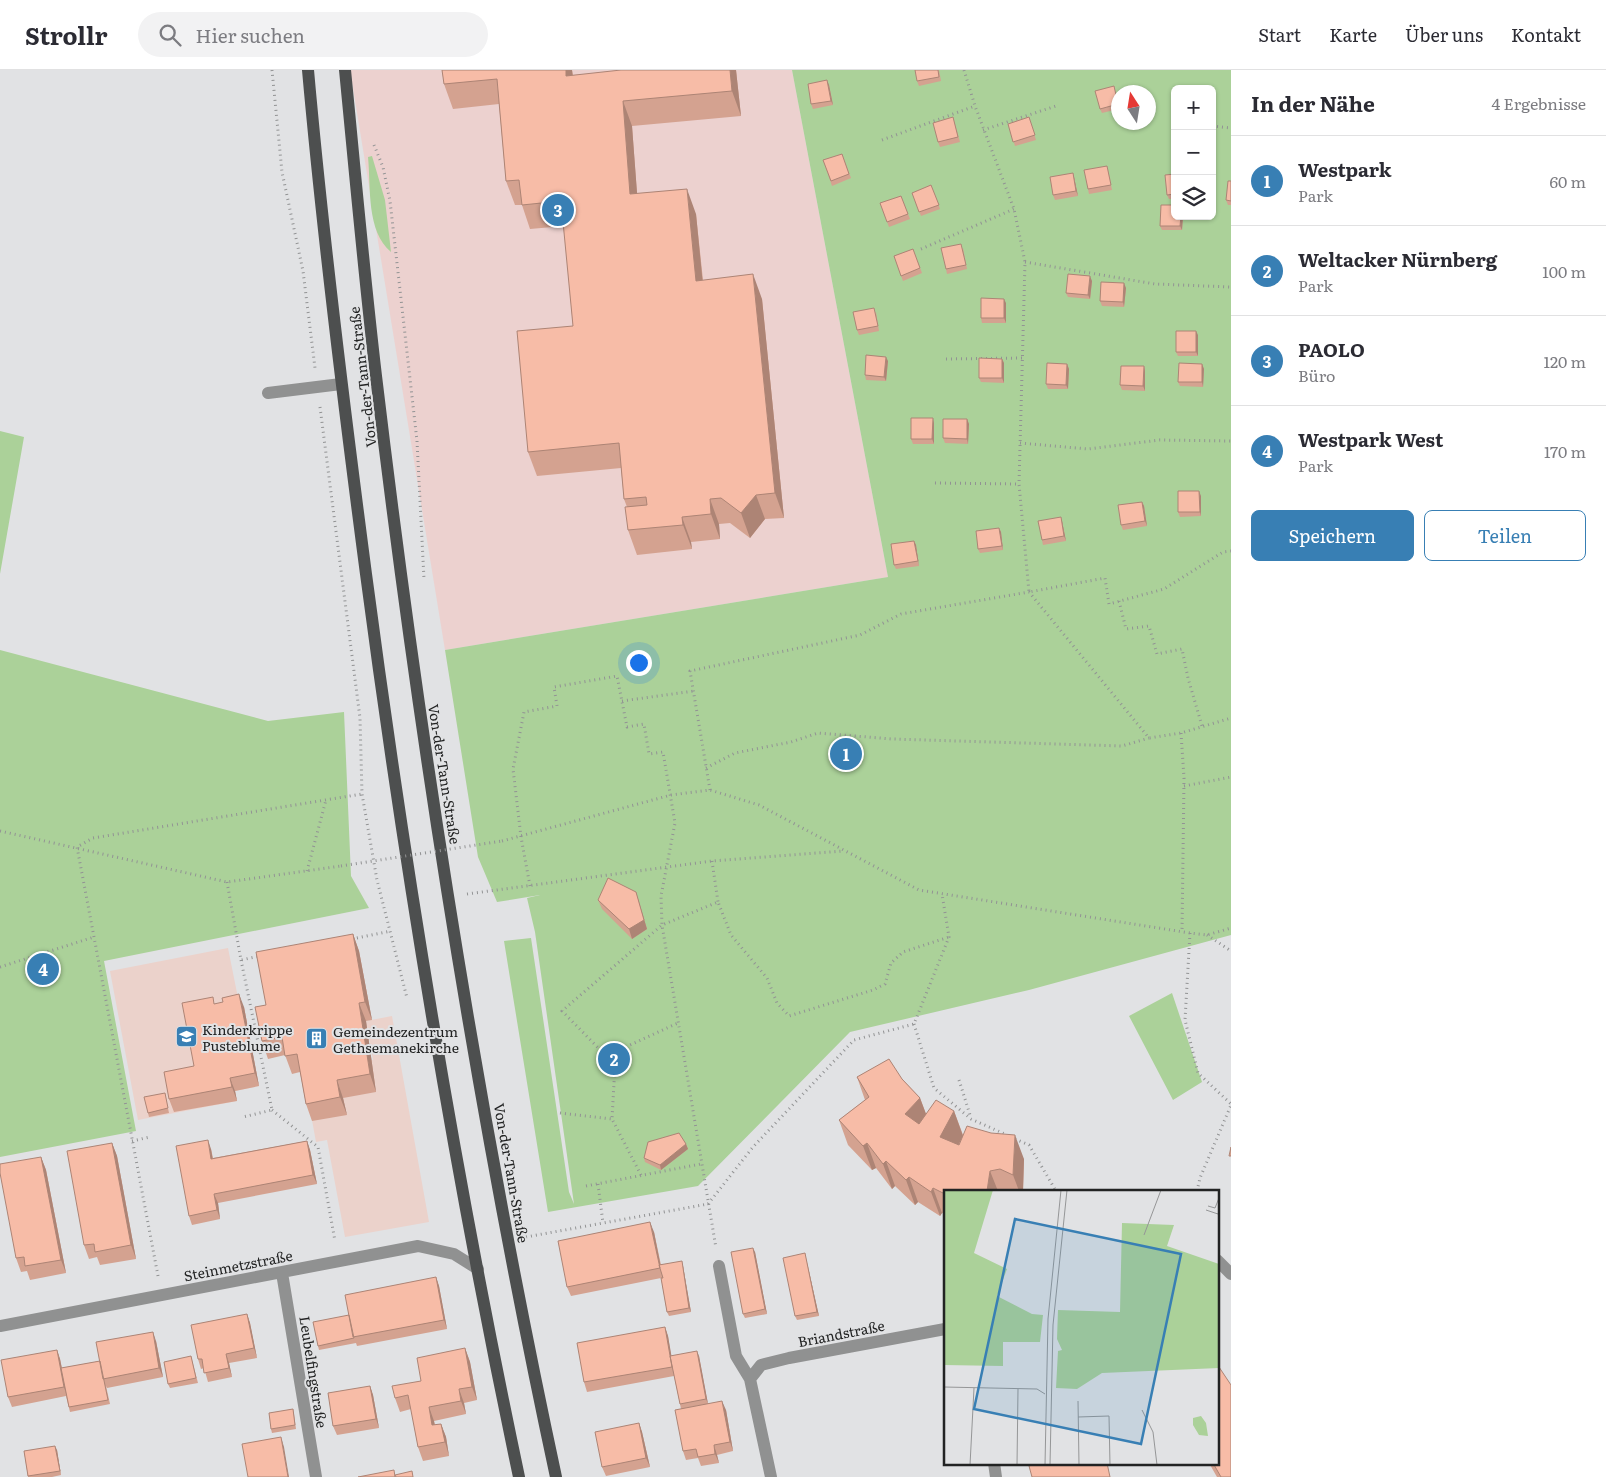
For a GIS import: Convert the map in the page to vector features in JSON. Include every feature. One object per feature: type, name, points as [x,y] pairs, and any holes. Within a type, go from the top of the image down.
[{"type":"main road","name":"Von-der-Tann-Straße","points":[[308,70],[341,384],[387,732],[417,925],[478,1269],[519,1477]]},
{"type":"main road","name":"Von-der-Tann-Straße","points":[[345,70],[376,376],[412,655],[454,931],[509,1241],[556,1477]]},
{"type":"street","points":[[268,393],[341,384]]},
{"type":"street","name":"Steinmetzstraße","points":[[0,1326],[418,1246],[454,1254],[478,1269]]},
{"type":"street","points":[[1218,1261],[1231,1274]]},
{"type":"street","points":[[719,1266],[736,1356],[750,1379],[771,1477]]},
{"type":"street","name":"Leubelfingstraße","points":[[282,1272],[316,1477]]},
{"type":"street","name":"Briandstraße","points":[[750,1379],[761,1366],[789,1358],[944,1329]]},
{"type":"street","points":[[994,1464],[996,1477]]},
{"type":"path","points":[[964,70],[983,130],[1014,210],[1025,262],[1018,484],[1029,592],[1149,738]]},
{"type":"path","points":[[983,130],[1059,105]]},
{"type":"path","points":[[882,140],[975,106]]},
{"type":"path","points":[[1216,126],[1231,128]]},
{"type":"path","points":[[373,140],[383,168],[390,201],[417,441],[424,585]]},
{"type":"path","points":[[921,249],[1014,210]]},
{"type":"path","points":[[1025,262],[1155,284],[1231,286]]},
{"type":"path","points":[[946,359],[1022,358]]},
{"type":"path","points":[[1020,443],[1088,449],[1160,440],[1231,441]]},
{"type":"path","points":[[935,483],[1018,484]]},
{"type":"path","points":[[710,790],[690,671],[860,635],[901,614],[1105,578],[1109,604],[1164,589],[1223,552],[1231,551]]},
{"type":"path","points":[[1119,601],[1126,629],[1149,626],[1158,654],[1182,649],[1202,726]]},
{"type":"path","points":[[530,886],[521,837],[513,768],[524,712],[557,706],[554,687],[617,676],[627,727],[644,724],[649,754],[663,752],[671,795],[675,823],[665,867],[661,896],[662,925],[719,1266]]},
{"type":"path","points":[[622,702],[694,691]]},
{"type":"path","points":[[706,768],[734,753],[791,742],[818,733],[892,739],[1122,746],[1149,738],[1181,733],[1231,718]]},
{"type":"path","points":[[1181,733],[1184,786],[1182,932]]},
{"type":"path","points":[[1184,786],[1231,777]]},
{"type":"path","points":[[0,831],[227,882],[502,841],[671,795],[710,790],[759,805],[919,890],[1206,935],[1231,928]]},
{"type":"path","points":[[77,847],[93,838],[362,794]]},
{"type":"path","points":[[307,871],[326,800]]},
{"type":"path","points":[[460,846],[462,856]]},
{"type":"path","points":[[77,847],[161,1296]]},
{"type":"path","points":[[467,894],[712,861],[844,851]]},
{"type":"path","points":[[712,861],[718,902],[731,935],[766,978],[777,1003],[789,1016],[873,990],[885,984],[891,963],[903,952],[949,937]]},
{"type":"path","points":[[227,882],[272,1110],[318,1147],[339,1261]]},
{"type":"path","points":[[466,885],[468,903]]},
{"type":"path","points":[[942,894],[949,937],[914,1024],[934,1088],[971,1119],[1029,1145],[1055,1190]]},
{"type":"path","points":[[615,1064],[562,1011],[662,925],[718,902]]},
{"type":"path","points":[[344,940],[391,931]]},
{"type":"path","points":[[1190,933],[1185,1020],[1198,1073],[1231,1105],[1200,1178],[1197,1190]]},
{"type":"path","points":[[1206,935],[1231,951]]},
{"type":"path","points":[[0,967],[94,937]]},
{"type":"path","points":[[241,960],[269,954]]},
{"type":"path","points":[[642,1175],[612,1118],[615,1064],[619,1050],[678,1023]]},
{"type":"path","points":[[509,1241],[708,1204],[753,1147],[854,1040],[914,1024]]},
{"type":"path","points":[[959,1080],[971,1119]]},
{"type":"path","points":[[243,1117],[272,1110]]},
{"type":"path","points":[[560,1113],[612,1118]]},
{"type":"path","points":[[132,1141],[150,1137]]},
{"type":"path","points":[[586,1186],[701,1164]]},
{"type":"path","points":[[598,1184],[603,1223]]},
{"type":"path","points":[[524,1228],[528,1247]]},
{"type":"shaded area","points":[[350,70],[792,70],[888,577],[445,650]]},
{"type":"shaded area","name":"Kinderkrippe Pusteblume","points":[[228,948],[240,1008],[244,1007],[259,1086],[235,1091],[237,1101],[138,1120],[110,971]]},
{"type":"shaded area","points":[[392,1016],[429,1222],[345,1237],[327,1140],[316,1142],[303,1071],[373,1060],[366,1021]]},
{"type":"green space","points":[[792,70],[1231,70],[1231,935],[1029,990],[850,1032],[698,1186],[548,1212],[504,941],[531,938],[569,1192],[574,1204],[535,932],[527,898],[540,895],[497,902],[478,857],[445,650],[888,577]]},
{"type":"green space","points":[[372,156],[385,200],[391,252],[377,233],[371,208],[368,157]]},
{"type":"green space","points":[[0,431],[24,437],[0,574]]},
{"type":"green space","points":[[0,650],[268,721],[344,712],[351,876],[369,908],[104,961],[136,1131],[0,1157]]},
{"type":"green space","points":[[1172,993],[1202,1082],[1173,1100],[1129,1016]]},
{"type":"building","points":[[442,70],[566,70],[566,76],[621,70],[730,70],[732,91],[623,101],[630,194],[687,189],[696,281],[753,274],[775,493],[756,495],[741,513],[721,498],[710,499],[711,514],[682,517],[683,525],[628,530],[625,507],[647,505],[646,497],[624,499],[619,443],[528,452],[517,331],[573,326],[561,201],[522,205],[519,180],[506,181],[497,79],[444,84]]},
{"type":"building","points":[[915,70],[938,70],[939,77],[917,81]]},
{"type":"building","points":[[827,80],[831,101],[811,104],[808,84]]},
{"type":"building","points":[[1111,87],[1111,106],[1100,109],[1095,91]]},
{"type":"building","points":[[953,117],[958,137],[938,142],[933,123]]},
{"type":"building","points":[[1029,117],[1035,135],[1013,142],[1008,124]]},
{"type":"building","points":[[842,154],[849,174],[831,181],[823,160]]},
{"type":"building","points":[[1107,166],[1111,185],[1088,189],[1084,170]]},
{"type":"building","points":[[1073,173],[1076,191],[1053,195],[1050,177]]},
{"type":"building","points":[[1171,174],[1171,194],[1167,195],[1165,175]]},
{"type":"building","points":[[1228,181],[1231,181],[1231,201],[1226,200]]},
{"type":"building","points":[[931,185],[939,205],[919,212],[912,193]]},
{"type":"building","points":[[901,196],[908,214],[887,222],[880,203]]},
{"type":"building","points":[[1161,205],[1171,205],[1171,220],[1181,220],[1180,226],[1160,226]]},
{"type":"building","points":[[961,244],[966,265],[946,269],[941,248]]},
{"type":"building","points":[[913,249],[920,268],[901,276],[894,256]]},
{"type":"building","points":[[1068,274],[1090,276],[1088,295],[1066,293]]},
{"type":"building","points":[[1101,282],[1124,283],[1123,302],[1100,301]]},
{"type":"building","points":[[981,298],[1004,299],[1004,318],[981,318]]},
{"type":"building","points":[[874,308],[878,326],[857,330],[853,312]]},
{"type":"building","points":[[1176,331],[1196,331],[1196,352],[1176,352]]},
{"type":"building","points":[[866,355],[886,357],[884,377],[865,375]]},
{"type":"building","points":[[979,358],[1002,359],[1002,378],[979,378]]},
{"type":"building","points":[[1047,363],[1067,364],[1066,385],[1046,384]]},
{"type":"building","points":[[1179,363],[1202,364],[1202,382],[1178,382]]},
{"type":"building","points":[[1121,366],[1144,366],[1143,386],[1120,385]]},
{"type":"building","points":[[911,418],[933,418],[932,439],[911,439]]},
{"type":"building","points":[[943,419],[967,419],[967,439],[943,438]]},
{"type":"building","points":[[1178,491],[1199,491],[1200,512],[1178,512]]},
{"type":"building","points":[[1142,502],[1145,521],[1121,525],[1118,505]]},
{"type":"building","points":[[1061,517],[1064,536],[1042,540],[1038,521]]},
{"type":"building","points":[[999,528],[1002,546],[978,549],[976,531]]},
{"type":"building","points":[[914,541],[918,561],[894,565],[891,544]]},
{"type":"building","points":[[608,878],[636,892],[644,920],[629,929],[598,900]]},
{"type":"building","name":"Gemeindezentrum Gethsemanekirche","points":[[353,934],[365,1002],[359,1003],[370,1074],[337,1080],[340,1097],[306,1104],[297,1054],[285,1056],[282,1037],[262,1041],[255,1007],[266,1005],[256,952]]},
{"type":"building","points":[[239,994],[255,1073],[230,1078],[232,1087],[169,1099],[164,1072],[194,1066],[182,1003],[213,997],[214,1004],[223,1002],[222,998]]},
{"type":"building","points":[[889,1059],[902,1079],[920,1098],[905,1114],[919,1124],[936,1100],[954,1111],[940,1137],[959,1145],[967,1126],[991,1133],[1015,1135],[1013,1175],[1000,1169],[990,1171],[987,1190],[944,1190],[944,1194],[933,1188],[931,1192],[909,1177],[906,1180],[886,1161],[883,1164],[867,1143],[863,1146],[839,1120],[869,1097],[857,1077]]},
{"type":"building","points":[[165,1093],[168,1108],[148,1113],[144,1097]]},
{"type":"building","points":[[679,1133],[686,1144],[660,1165],[644,1158],[648,1142]]},
{"type":"building","points":[[208,1140],[211,1159],[307,1141],[313,1175],[214,1194],[217,1210],[189,1216],[176,1146]]},
{"type":"building","points":[[112,1143],[131,1245],[95,1252],[94,1244],[84,1245],[67,1151]]},
{"type":"building","points":[[41,1157],[61,1260],[25,1266],[24,1257],[16,1258],[0,1173],[0,1164]]},
{"type":"building","points":[[650,1222],[660,1268],[567,1287],[558,1241]]},
{"type":"building","points":[[753,1248],[765,1309],[743,1314],[731,1252]]},
{"type":"building","points":[[805,1253],[817,1312],[795,1316],[783,1258]]},
{"type":"building","points":[[682,1261],[689,1308],[667,1312],[661,1278],[663,1278],[659,1265]]},
{"type":"building","points":[[436,1277],[444,1320],[353,1337],[345,1295]]},
{"type":"building","points":[[247,1314],[254,1348],[226,1354],[229,1368],[204,1373],[202,1359],[198,1359],[191,1325]]},
{"type":"building","points":[[349,1315],[354,1338],[318,1346],[313,1322]]},
{"type":"building","points":[[665,1327],[672,1367],[584,1382],[577,1343]]},
{"type":"building","points":[[153,1332],[159,1368],[103,1379],[96,1342]]},
{"type":"building","points":[[465,1348],[472,1387],[459,1389],[461,1401],[429,1407],[432,1425],[441,1424],[445,1442],[418,1447],[408,1395],[395,1398],[392,1386],[421,1381],[417,1358]]},
{"type":"building","points":[[57,1350],[64,1387],[8,1397],[1,1360]]},
{"type":"building","points":[[697,1351],[706,1399],[680,1404],[670,1356]]},
{"type":"building","points":[[191,1356],[196,1378],[168,1384],[164,1362]]},
{"type":"building","points":[[100,1361],[108,1400],[69,1407],[61,1368]]},
{"type":"building","points":[[1218,1366],[1231,1385],[1231,1477],[1221,1477],[1214,1464],[1218,1464]]},
{"type":"building","points":[[370,1386],[376,1419],[333,1426],[328,1393]]},
{"type":"building","points":[[722,1401],[730,1442],[714,1445],[715,1454],[698,1457],[696,1449],[683,1451],[675,1410]]},
{"type":"building","points":[[293,1409],[295,1425],[271,1429],[269,1413]]},
{"type":"building","points":[[639,1423],[646,1458],[602,1467],[595,1432]]},
{"type":"building","points":[[281,1437],[288,1477],[248,1477],[242,1444]]},
{"type":"building","points":[[55,1446],[60,1471],[28,1476],[24,1451]]},
{"type":"building","points":[[1036,1464],[1107,1464],[1110,1477],[1032,1477],[1029,1466]]},
{"type":"building","points":[[394,1470],[395,1477],[358,1477]]},
{"type":"building","points":[[412,1471],[413,1477],[396,1477],[395,1475]]},
{"type":"place","name":"PAOLO","points":[[558,210]]},
{"type":"place","name":"Westpark","points":[[846,754]]},
{"type":"place","name":"Westpark West","points":[[43,969]]},
{"type":"place","name":"Kinderkrippe Pusteblume","points":[[186,1037]]},
{"type":"place","name":"Gemeindezentrum Gethsemanekirche","points":[[317,1039]]},
{"type":"place","name":"Weltacker Nürnberg","points":[[614,1059]]}]
